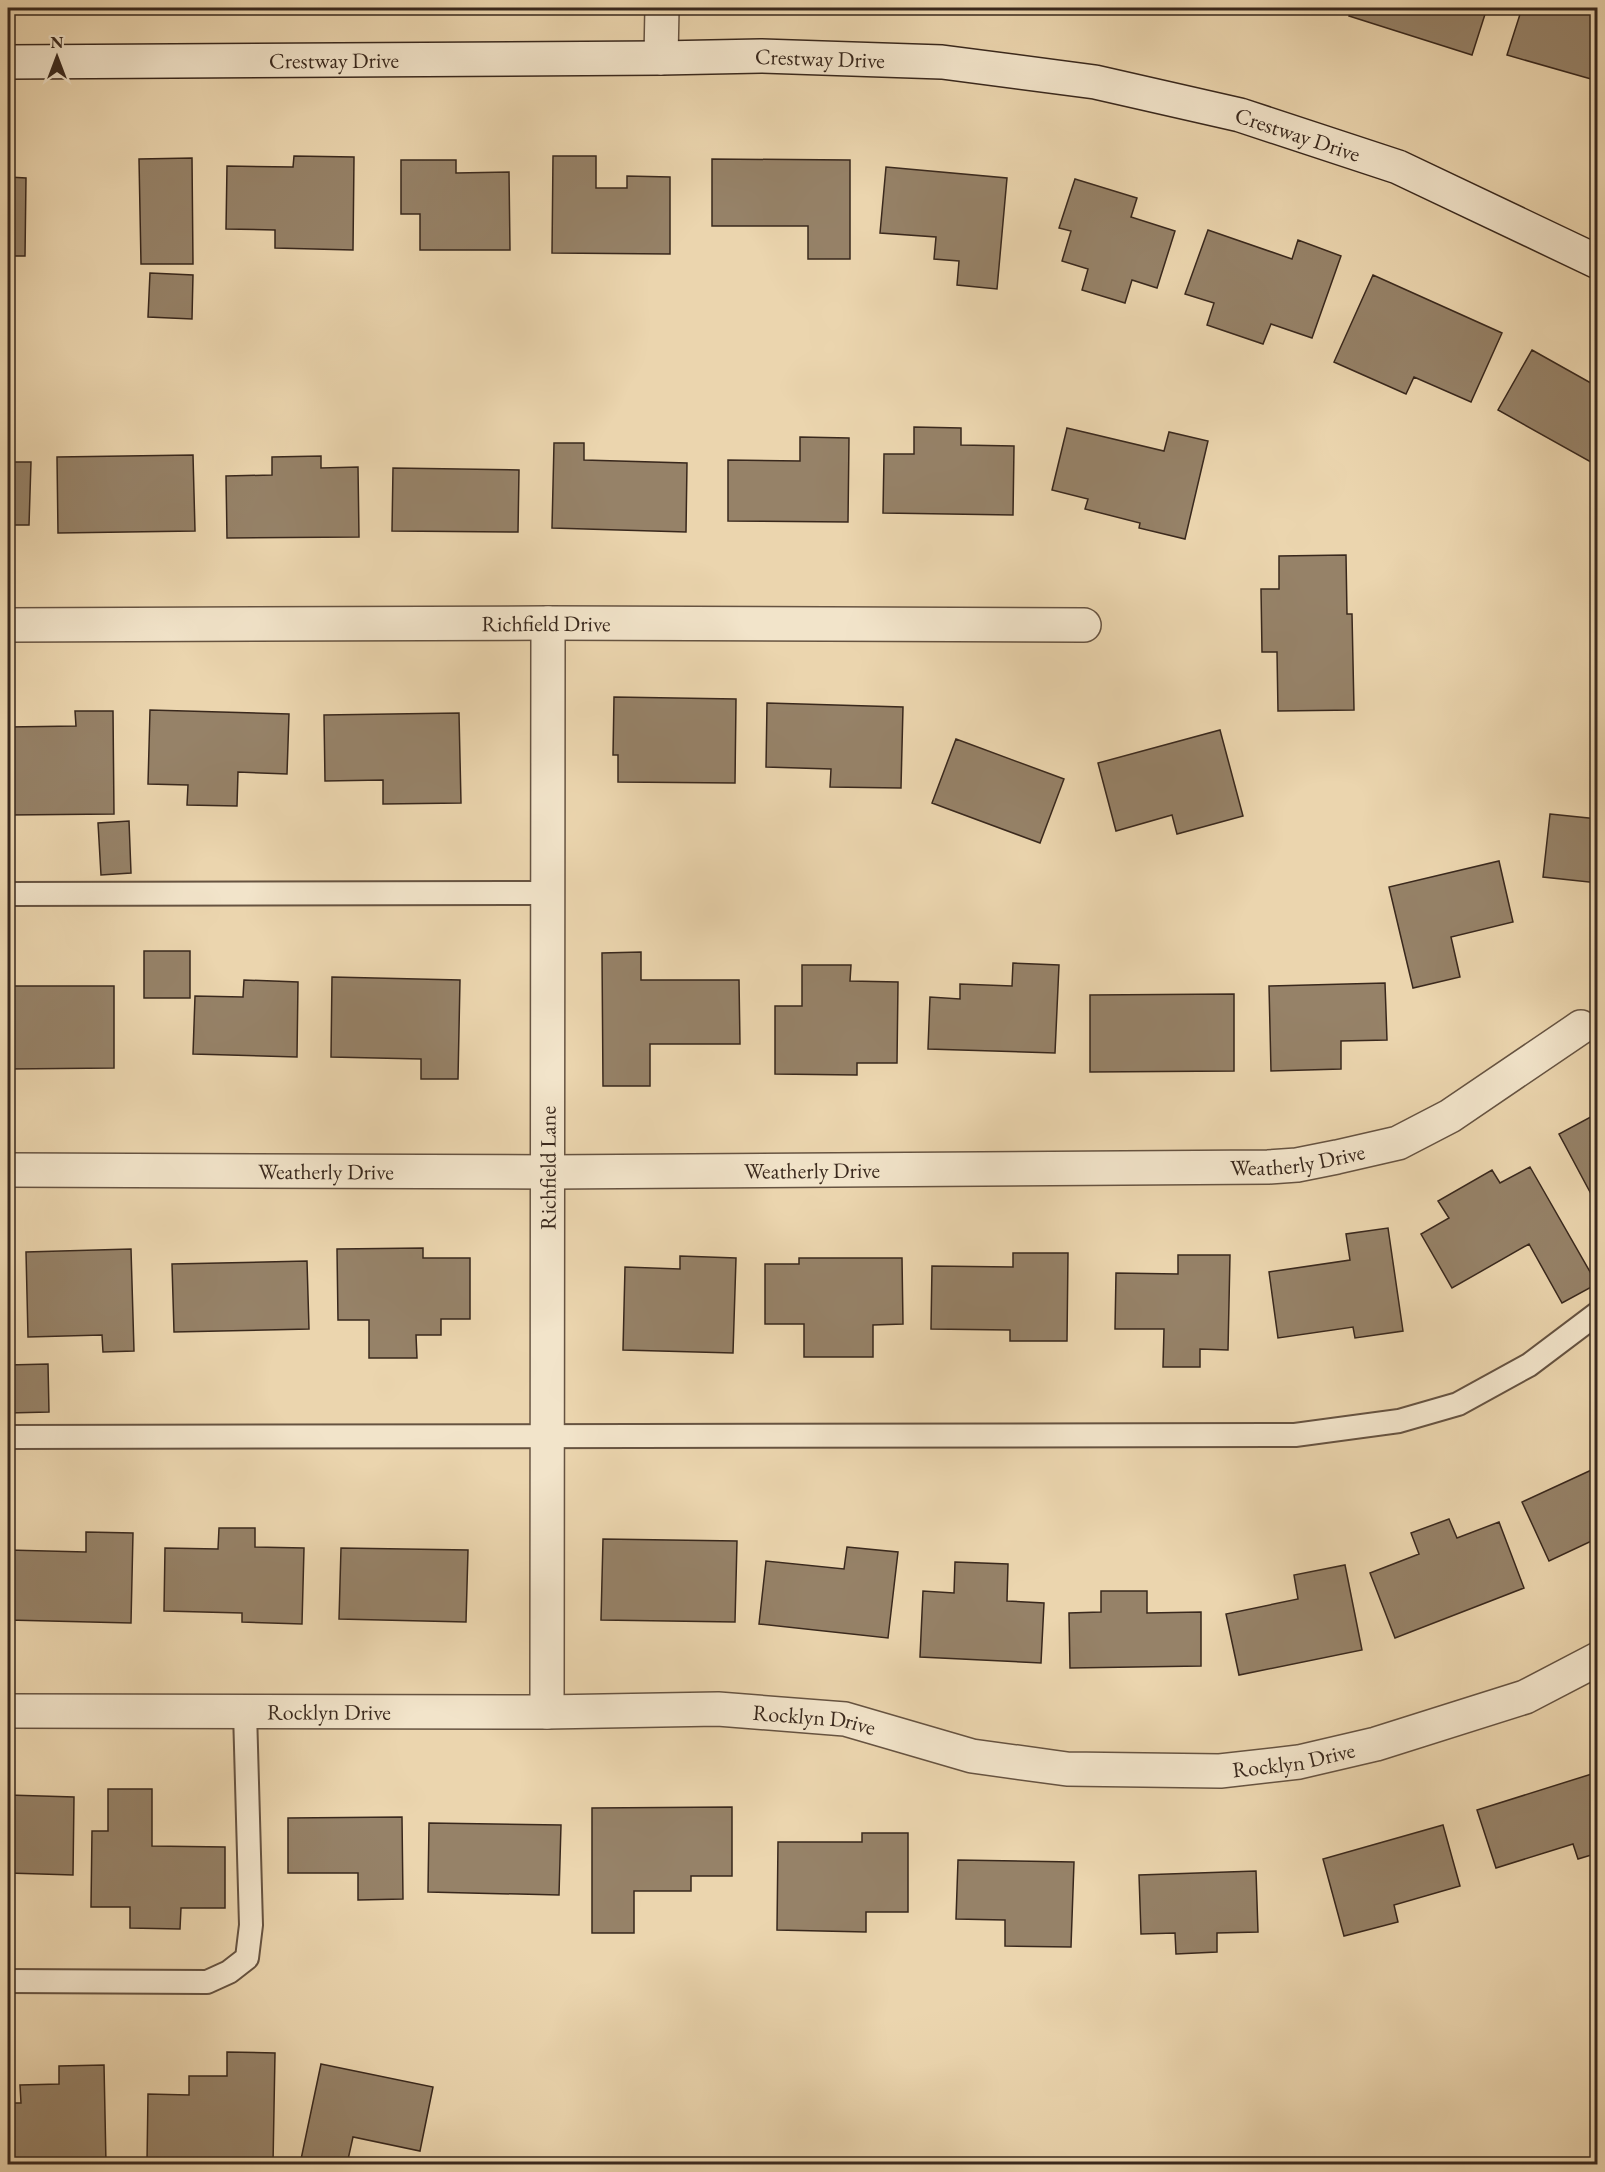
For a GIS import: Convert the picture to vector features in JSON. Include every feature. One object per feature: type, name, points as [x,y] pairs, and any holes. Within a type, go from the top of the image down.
[{"type":"street","points":[[661,58],[662,8]]},
{"type":"street","name":"Crestway Drive","points":[[8,62],[761,56],[942,62],[1095,82],[1240,115],[1398,166],[1598,262]]},
{"type":"street","name":"Richfield Drive","points":[[8,626],[548,623],[1084,625]]},
{"type":"street","name":"Richfield Lane","points":[[547,1712],[548,623]]},
{"type":"street","name":"Weatherly Drive","points":[[8,1170],[548,1172],[1297,1165],[1398,1143],[1450,1116],[1581,1027]]},
{"type":"street","name":"Rocklyn Drive","points":[[8,1711],[547,1712],[718,1709],[845,1719],[972,1756],[1067,1769],[1220,1771],[1299,1762],[1376,1744],[1525,1697],[1598,1659]]},
{"type":"lane","points":[[8,894],[547,893]]},
{"type":"lane","points":[[8,1437],[1295,1436],[1400,1421],[1458,1404],[1529,1365],[1598,1313]]},
{"type":"lane","points":[[8,1981],[207,1982],[229,1972],[247,1958],[251,1925],[245,1712]]},
{"type":"building","points":[[1352,8],[1487,8],[1472,55],[1349,16]]},
{"type":"building","points":[[1522,8],[1598,8],[1598,81],[1507,55]]},
{"type":"building","points":[[294,156],[354,157],[353,250],[275,248],[275,230],[226,229],[227,166],[293,167]]},
{"type":"building","points":[[553,156],[596,156],[596,188],[627,188],[627,176],[670,177],[670,254],[552,253]]},
{"type":"building","points":[[192,158],[193,264],[141,264],[139,159]]},
{"type":"building","points":[[712,159],[850,160],[850,259],[808,259],[808,226],[712,226]]},
{"type":"building","points":[[401,160],[456,160],[456,173],[509,172],[510,250],[420,250],[420,214],[401,214]]},
{"type":"building","points":[[886,167],[1007,178],[997,289],[957,285],[959,261],[934,259],[936,237],[880,233]]},
{"type":"building","points":[[8,177],[26,178],[25,256],[8,256]]},
{"type":"building","points":[[1075,179],[1137,198],[1131,217],[1175,231],[1157,288],[1132,280],[1125,303],[1082,290],[1088,269],[1062,261],[1071,231],[1059,228]]},
{"type":"building","points":[[1208,230],[1292,259],[1298,240],[1341,256],[1312,338],[1271,324],[1263,344],[1207,325],[1214,303],[1185,294]]},
{"type":"building","points":[[150,273],[193,275],[192,319],[148,317]]},
{"type":"building","points":[[1373,275],[1502,333],[1471,402],[1414,377],[1406,394],[1334,362]]},
{"type":"building","points":[[1532,350],[1598,387],[1598,466],[1498,410]]},
{"type":"building","points":[[914,427],[961,428],[961,445],[1014,446],[1013,515],[883,513],[884,454],[914,454]]},
{"type":"building","points":[[1067,428],[1164,451],[1169,432],[1208,441],[1185,539],[1139,528],[1140,523],[1085,509],[1088,499],[1052,490]]},
{"type":"building","points":[[800,437],[849,438],[848,522],[728,521],[728,460],[800,461]]},
{"type":"building","points":[[554,443],[584,443],[584,460],[687,463],[686,532],[552,528]]},
{"type":"building","points":[[193,455],[195,531],[58,533],[57,457]]},
{"type":"building","points":[[321,456],[321,468],[358,467],[359,537],[227,538],[226,476],[272,475],[272,457]]},
{"type":"building","points":[[8,462],[31,462],[29,525],[8,525]]},
{"type":"building","points":[[393,468],[519,470],[518,532],[392,531]]},
{"type":"building","points":[[1346,555],[1347,614],[1352,614],[1354,710],[1278,711],[1277,652],[1262,652],[1261,589],[1279,589],[1279,556]]},
{"type":"building","points":[[614,697],[736,699],[735,783],[618,782],[618,755],[613,755]]},
{"type":"building","points":[[767,703],[903,707],[901,788],[830,787],[831,769],[766,767]]},
{"type":"building","points":[[150,710],[289,714],[287,774],[238,772],[237,806],[187,805],[188,785],[148,784]]},
{"type":"building","points":[[75,711],[113,711],[114,814],[8,815],[8,727],[76,726]]},
{"type":"building","points":[[459,713],[461,803],[383,804],[383,780],[325,781],[324,715]]},
{"type":"building","points":[[1220,730],[1243,816],[1177,834],[1172,815],[1116,831],[1098,763]]},
{"type":"building","points":[[956,739],[1064,779],[1040,843],[932,803]]},
{"type":"building","points":[[1550,814],[1598,819],[1598,883],[1543,877]]},
{"type":"building","points":[[129,821],[131,873],[101,875],[98,823]]},
{"type":"building","points":[[1499,861],[1513,922],[1451,937],[1460,977],[1413,988],[1389,887]]},
{"type":"building","points":[[144,951],[190,951],[190,998],[144,998]]},
{"type":"building","points":[[641,952],[641,980],[739,980],[740,1044],[650,1044],[650,1086],[603,1086],[602,953]]},
{"type":"building","points":[[1013,963],[1059,965],[1055,1053],[928,1049],[930,997],[960,999],[960,984],[1012,986]]},
{"type":"building","points":[[802,965],[851,965],[850,981],[898,982],[897,1063],[857,1063],[857,1075],[775,1074],[775,1006],[802,1006]]},
{"type":"building","points":[[332,977],[460,980],[458,1079],[421,1079],[421,1059],[331,1057]]},
{"type":"building","points":[[244,980],[298,982],[297,1057],[193,1054],[195,996],[243,997]]},
{"type":"building","points":[[1385,983],[1387,1040],[1341,1041],[1341,1069],[1271,1071],[1269,986]]},
{"type":"building","points":[[8,986],[114,986],[114,1068],[8,1069]]},
{"type":"building","points":[[1234,994],[1234,1071],[1090,1072],[1090,995]]},
{"type":"building","points":[[1598,1113],[1598,1207],[1559,1134]]},
{"type":"building","points":[[1530,1167],[1597,1284],[1562,1303],[1529,1244],[1452,1288],[1421,1234],[1449,1218],[1438,1201],[1492,1170],[1500,1183]]},
{"type":"building","points":[[1388,1228],[1403,1331],[1355,1338],[1353,1327],[1278,1338],[1269,1272],[1350,1260],[1346,1234]]},
{"type":"building","points":[[423,1248],[423,1258],[470,1258],[470,1319],[441,1319],[441,1335],[416,1335],[417,1358],[369,1358],[369,1320],[338,1320],[337,1249]]},
{"type":"building","points":[[131,1249],[134,1351],[103,1352],[102,1335],[28,1337],[26,1252]]},
{"type":"building","points":[[1013,1253],[1068,1253],[1067,1341],[1010,1341],[1010,1330],[931,1329],[932,1266],[1013,1267]]},
{"type":"building","points":[[1178,1255],[1230,1255],[1228,1350],[1200,1349],[1200,1367],[1163,1367],[1164,1329],[1115,1329],[1116,1273],[1178,1274]]},
{"type":"building","points":[[680,1256],[736,1258],[733,1353],[623,1350],[625,1267],[680,1269]]},
{"type":"building","points":[[799,1258],[902,1258],[903,1324],[873,1325],[873,1357],[804,1357],[804,1324],[765,1324],[765,1264],[799,1264]]},
{"type":"building","points":[[307,1261],[309,1329],[174,1332],[172,1264]]},
{"type":"building","points":[[48,1364],[49,1412],[8,1413],[8,1365]]},
{"type":"building","points":[[1598,1467],[1598,1538],[1549,1561],[1522,1502]]},
{"type":"building","points":[[1449,1519],[1457,1538],[1499,1522],[1524,1588],[1395,1638],[1370,1573],[1419,1554],[1411,1533]]},
{"type":"building","points":[[219,1528],[255,1528],[255,1547],[304,1548],[302,1624],[242,1622],[242,1613],[164,1611],[165,1548],[218,1549]]},
{"type":"building","points":[[86,1532],[133,1533],[131,1623],[8,1620],[8,1550],[86,1552]]},
{"type":"building","points":[[603,1539],[737,1541],[735,1622],[601,1620]]},
{"type":"building","points":[[847,1547],[898,1552],[888,1638],[759,1624],[766,1561],[844,1569]]},
{"type":"building","points":[[341,1548],[468,1550],[466,1622],[339,1619]]},
{"type":"building","points":[[955,1562],[1008,1564],[1007,1601],[1044,1603],[1041,1663],[920,1657],[923,1591],[954,1593]]},
{"type":"building","points":[[1345,1565],[1362,1650],[1239,1675],[1226,1614],[1298,1599],[1294,1575]]},
{"type":"building","points":[[1101,1591],[1147,1591],[1147,1613],[1201,1612],[1201,1666],[1070,1668],[1069,1613],[1101,1612]]},
{"type":"building","points":[[1598,1772],[1598,1853],[1578,1859],[1573,1844],[1496,1868],[1477,1810]]},
{"type":"building","points":[[108,1789],[152,1789],[152,1846],[225,1847],[225,1908],[181,1908],[180,1929],[130,1928],[130,1907],[91,1907],[92,1831],[108,1831]]},
{"type":"building","points":[[8,1795],[74,1797],[73,1875],[8,1873]]},
{"type":"building","points":[[732,1807],[732,1876],[691,1876],[691,1891],[634,1891],[634,1933],[592,1933],[592,1808]]},
{"type":"building","points":[[402,1817],[403,1899],[358,1900],[358,1873],[288,1873],[288,1818]]},
{"type":"building","points":[[429,1823],[561,1825],[559,1895],[428,1892]]},
{"type":"building","points":[[1443,1825],[1460,1886],[1394,1905],[1398,1922],[1344,1936],[1323,1859]]},
{"type":"building","points":[[862,1833],[908,1833],[908,1912],[866,1912],[866,1932],[777,1930],[778,1842],[862,1842]]},
{"type":"building","points":[[958,1860],[1074,1862],[1071,1947],[1005,1946],[1005,1920],[956,1919]]},
{"type":"building","points":[[1256,1871],[1258,1932],[1217,1933],[1217,1952],[1176,1954],[1175,1933],[1141,1934],[1139,1875]]},
{"type":"building","points":[[227,2052],[275,2053],[273,2164],[147,2162],[148,2094],[189,2095],[189,2076],[227,2076]]},
{"type":"building","points":[[321,2064],[433,2087],[420,2151],[353,2137],[347,2164],[300,2164]]},
{"type":"building","points":[[104,2065],[106,2164],[8,2164],[8,2103],[21,2103],[20,2085],[59,2084],[59,2066]]}]
